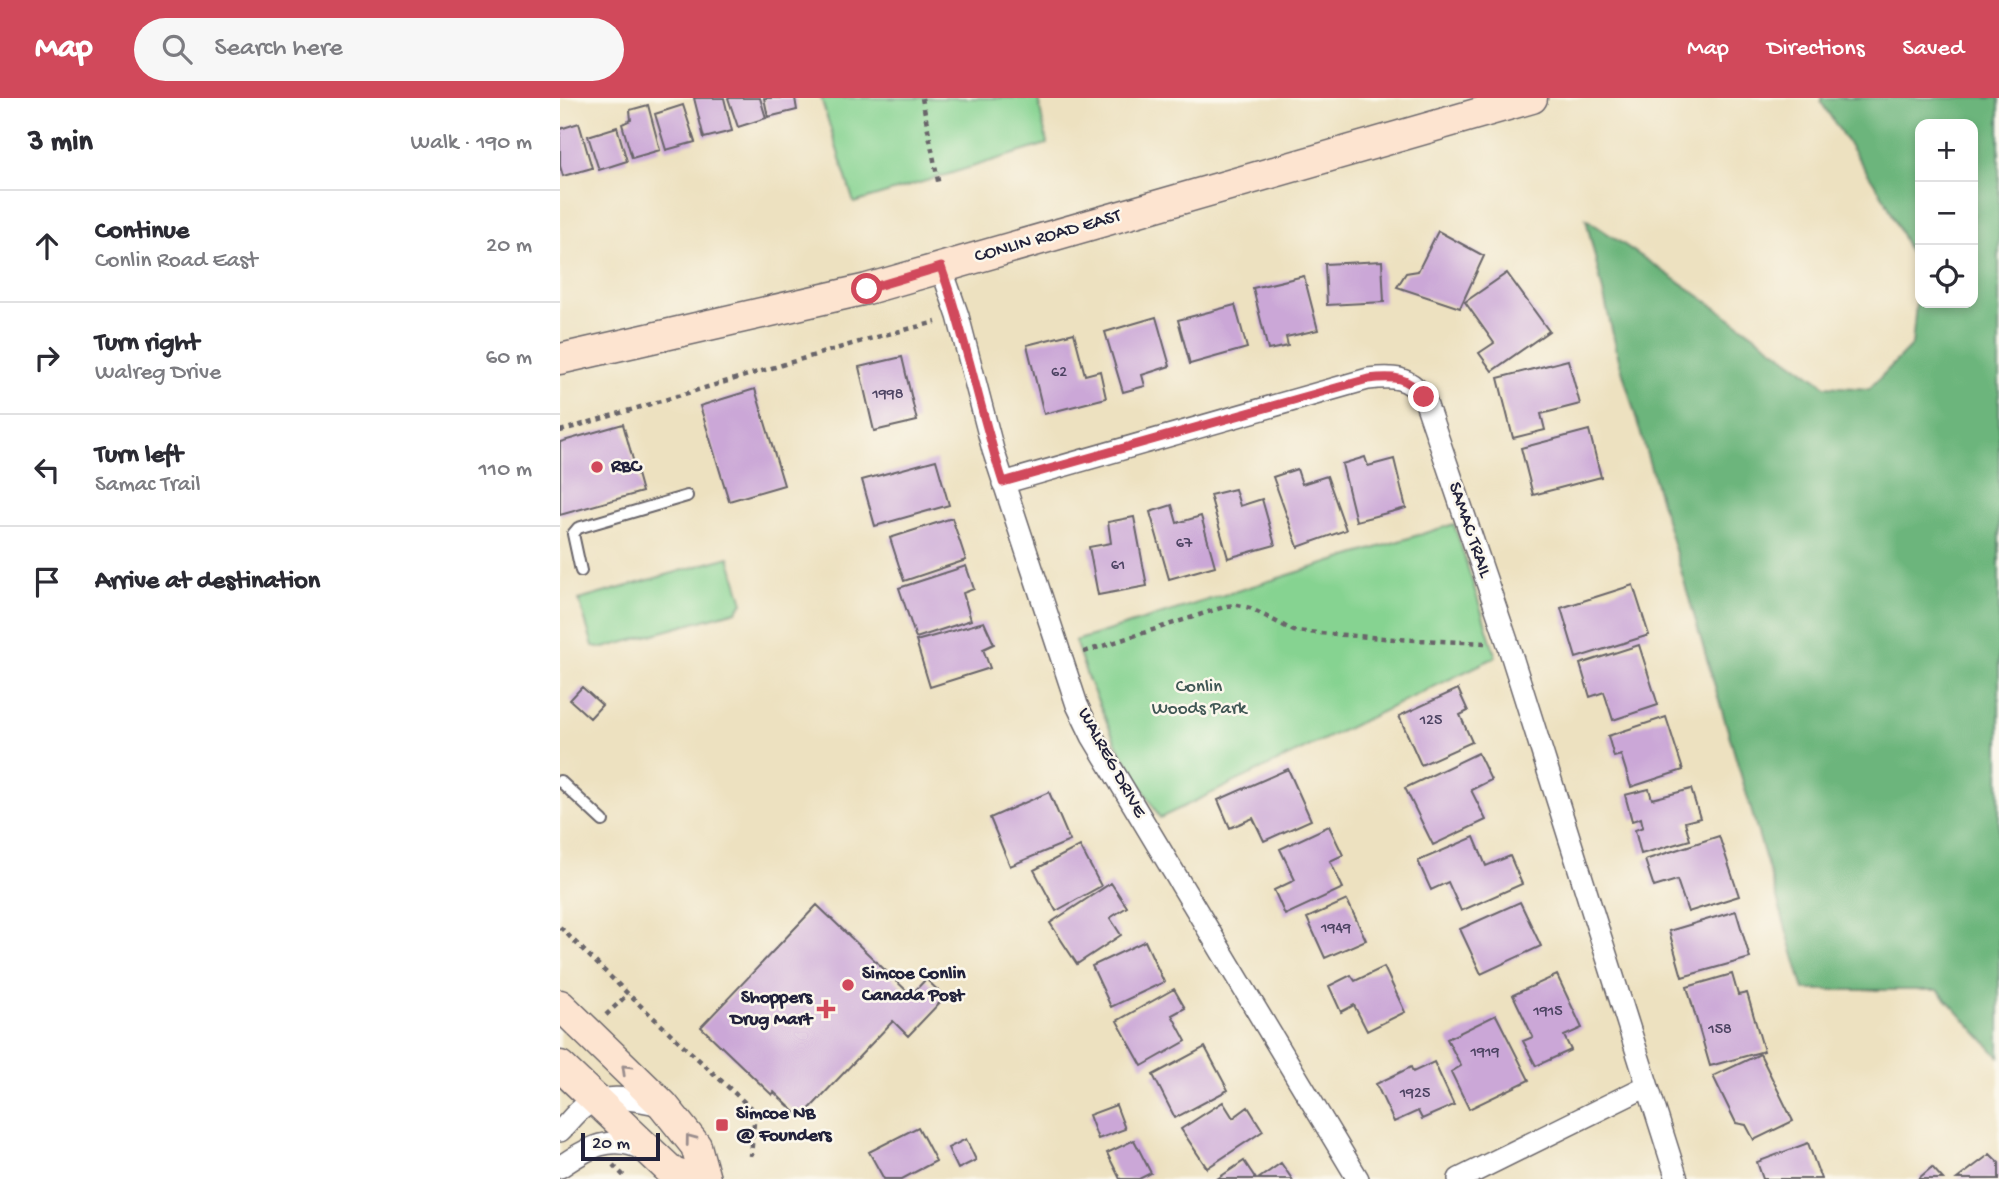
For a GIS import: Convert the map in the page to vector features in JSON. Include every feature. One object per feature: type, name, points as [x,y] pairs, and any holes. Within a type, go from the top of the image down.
[{"type":"street","name":"CONLIN ROAD EAST","points":[[560,359],[867,289],[1532,98]]},
{"type":"street","name":"WALREG DRIVE","points":[[941,267],[958,316],[993,450],[1077,705],[1092,736],[1359,1179]]},
{"type":"street","name":"SAMAC TRAIL","points":[[1003,482],[1368,379],[1403,379],[1415,386],[1424,397],[1507,641],[1676,1179]]},
{"type":"street","points":[[560,1005],[663,1105],[696,1146],[705,1179]]},
{"type":"street","points":[[560,1066],[652,1154],[673,1172],[691,1179]]},
{"type":"street","points":[[1460,1179],[1647,1086]]},
{"type":"street","points":[[560,1131],[585,1106],[596,1101],[622,1098],[663,1105]]},
{"type":"street","points":[[560,1167],[584,1151],[607,1142],[631,1143],[652,1154]]},
{"type":"lane","points":[[581,571],[573,541],[573,534],[578,528],[687,496]]},
{"type":"lane","points":[[560,780],[603,821]]},
{"type":"path","points":[[922,98],[939,186]]},
{"type":"path","points":[[560,431],[869,339],[939,321]]},
{"type":"path","points":[[1080,653],[1227,606],[1238,605],[1250,608],[1294,631],[1395,639],[1490,643],[1507,641]]},
{"type":"path","points":[[560,927],[755,1112],[751,1156]]},
{"type":"green space","points":[[821,98],[1038,98],[1047,144],[854,203]]},
{"type":"green space","points":[[1821,98],[1999,98],[1999,1057],[1938,990],[1804,990],[1618,356],[1586,219],[1826,386],[1869,389],[1912,345],[1916,308],[1978,308],[1978,119],[1915,119],[1915,264],[1886,201],[1821,102]]},
{"type":"green space","name":"Conlin Woods Park","points":[[1454,524],[1496,657],[1160,818],[1117,745],[1088,679],[1075,641]]},
{"type":"green space","points":[[729,557],[743,603],[736,611],[604,648],[593,646],[579,600]]},
{"type":"building","points":[[694,98],[724,98],[732,131],[704,138]]},
{"type":"building","points":[[728,98],[760,98],[766,118],[738,127]]},
{"type":"building","points":[[764,98],[795,98],[797,110],[768,117]]},
{"type":"building","points":[[648,105],[660,150],[632,158],[622,124],[631,120],[630,110]]},
{"type":"building","points":[[683,105],[695,142],[666,150],[655,114]]},
{"type":"building","points":[[579,123],[592,168],[563,176],[560,166],[560,129]]},
{"type":"building","points":[[617,127],[627,161],[599,170],[588,136]]},
{"type":"building","points":[[1438,231],[1484,256],[1460,308],[1397,287],[1406,273],[1418,271]]},
{"type":"building","points":[[1382,261],[1384,302],[1327,305],[1325,264]]},
{"type":"building","points":[[1507,273],[1549,331],[1492,371],[1479,353],[1494,343],[1465,302]]},
{"type":"building","points":[[1304,276],[1318,330],[1286,337],[1288,346],[1268,350],[1253,288]]},
{"type":"building","points":[[1235,305],[1247,348],[1190,364],[1178,320]]},
{"type":"building","points":[[1156,317],[1170,366],[1142,375],[1145,386],[1123,392],[1105,332]]},
{"type":"building","points":[[1074,333],[1085,375],[1100,371],[1106,398],[1044,414],[1027,345]]},
{"type":"building","points":[[902,357],[917,421],[874,431],[859,367]]},
{"type":"building","points":[[1568,360],[1580,404],[1541,414],[1545,430],[1513,438],[1498,378]]},
{"type":"building","points":[[755,389],[784,485],[729,501],[700,406]]},
{"type":"building","name":"RBC","points":[[623,424],[642,492],[560,515],[560,442]]},
{"type":"building","points":[[1589,430],[1601,477],[1533,495],[1521,448]]},
{"type":"building","points":[[1365,457],[1368,466],[1394,459],[1406,508],[1356,521],[1342,464]]},
{"type":"building","points":[[936,460],[949,505],[875,526],[862,480]]},
{"type":"building","points":[[1297,469],[1302,484],[1327,476],[1346,530],[1298,547],[1273,477]]},
{"type":"building","points":[[1235,489],[1240,506],[1262,499],[1275,545],[1228,558],[1210,495]]},
{"type":"building","points":[[1172,505],[1177,523],[1201,516],[1215,566],[1169,579],[1150,512]]},
{"type":"building","points":[[1134,517],[1147,586],[1098,595],[1089,547],[1111,543],[1108,522]]},
{"type":"building","points":[[952,518],[966,560],[904,581],[890,538]]},
{"type":"building","points":[[966,566],[974,589],[963,593],[971,620],[916,638],[899,588]]},
{"type":"building","points":[[1633,585],[1649,635],[1576,658],[1561,608]]},
{"type":"building","points":[[984,622],[994,644],[983,649],[990,668],[930,687],[916,641]]},
{"type":"building","points":[[1639,645],[1658,705],[1613,720],[1604,692],[1590,697],[1580,664]]},
{"type":"building","points":[[582,687],[602,705],[590,718],[570,700]]},
{"type":"building","points":[[1458,689],[1468,711],[1460,715],[1472,742],[1421,765],[1399,716]]},
{"type":"building","points":[[1666,717],[1683,770],[1631,787],[1621,755],[1614,757],[1608,736]]},
{"type":"building","points":[[1478,753],[1491,780],[1471,790],[1486,820],[1433,845],[1405,788]]},
{"type":"building","points":[[1288,769],[1311,820],[1264,841],[1253,818],[1230,828],[1218,800]]},
{"type":"building","points":[[1649,789],[1652,799],[1691,789],[1700,818],[1685,822],[1690,840],[1641,854],[1635,830],[1643,827],[1641,818],[1632,821],[1625,795]]},
{"type":"building","points":[[1049,792],[1070,841],[1010,866],[990,818]]},
{"type":"building","points":[[1329,826],[1343,855],[1330,861],[1343,888],[1285,915],[1274,890],[1295,880],[1280,849]]},
{"type":"building","points":[[1719,836],[1739,896],[1688,912],[1677,880],[1654,887],[1645,860]]},
{"type":"building","points":[[1474,837],[1486,866],[1510,856],[1522,884],[1461,911],[1448,882],[1431,890],[1418,861]]},
{"type":"building","points":[[1080,846],[1101,886],[1056,911],[1034,870]]},
{"type":"building","points":[[1111,883],[1127,907],[1110,918],[1121,935],[1077,964],[1050,923]]},
{"type":"building","points":[[1347,900],[1366,940],[1325,958],[1307,918]]},
{"type":"building","points":[[1520,902],[1541,946],[1481,974],[1460,929]]},
{"type":"building","name":"Shoppers Drug Mart","points":[[817,905],[911,995],[926,979],[945,997],[908,1036],[893,1021],[801,1118],[774,1092],[772,1095],[701,1027]]},
{"type":"building","points":[[1736,911],[1750,958],[1682,977],[1669,931]]},
{"type":"building","points":[[1145,941],[1164,982],[1111,1007],[1092,966]]},
{"type":"building","points":[[1384,967],[1405,1012],[1367,1031],[1354,1005],[1341,1012],[1329,986],[1351,975],[1355,981]]},
{"type":"building","points":[[1732,974],[1738,995],[1747,993],[1764,1051],[1710,1066],[1687,987]]},
{"type":"building","points":[[1557,975],[1582,1028],[1564,1036],[1571,1050],[1536,1066],[1523,1041],[1533,1037],[1513,995]]},
{"type":"building","points":[[1174,989],[1185,1008],[1172,1015],[1186,1041],[1142,1066],[1117,1021]]},
{"type":"building","points":[[1496,1015],[1529,1080],[1469,1109],[1451,1072],[1461,1066],[1447,1039]]},
{"type":"building","points":[[1205,1047],[1228,1090],[1175,1118],[1153,1075]]},
{"type":"building","points":[[1760,1054],[1793,1121],[1754,1140],[1746,1125],[1736,1123],[1713,1076]]},
{"type":"building","points":[[1434,1062],[1454,1105],[1422,1119],[1418,1111],[1394,1122],[1376,1084],[1411,1067],[1413,1072]]},
{"type":"building","points":[[1223,1102],[1233,1118],[1248,1107],[1263,1131],[1207,1168],[1181,1129]]},
{"type":"building","points":[[1116,1105],[1125,1129],[1098,1139],[1089,1115]]},
{"type":"building","points":[[918,1127],[936,1161],[902,1179],[884,1179],[869,1152]]},
{"type":"building","points":[[966,1139],[976,1160],[958,1169],[948,1148]]},
{"type":"building","points":[[1134,1140],[1151,1173],[1139,1179],[1120,1179],[1107,1153]]},
{"type":"building","points":[[1808,1143],[1821,1179],[1763,1179],[1757,1162]]},
{"type":"building","points":[[1990,1154],[1999,1163],[1999,1179],[1957,1179]]},
{"type":"building","points":[[1244,1161],[1256,1179],[1217,1179]]},
{"type":"building","points":[[1281,1163],[1292,1179],[1258,1179]]},
{"type":"building","points":[[1932,1167],[1943,1179],[1918,1179]]},
{"type":"place","name":"RBC","points":[[597,467]]},
{"type":"place","name":"Simcoe Conlin Canada Post","points":[[848,985]]},
{"type":"place","name":"Shoppers Drug Mart","points":[[826,1009]]},
{"type":"place","name":"Simcoe NB @ Founders","points":[[722,1125]]},
{"type":"route","points":[[867,289],[941,267],[958,316],[1003,482],[1368,379],[1403,379],[1415,386],[1424,397]]}]
